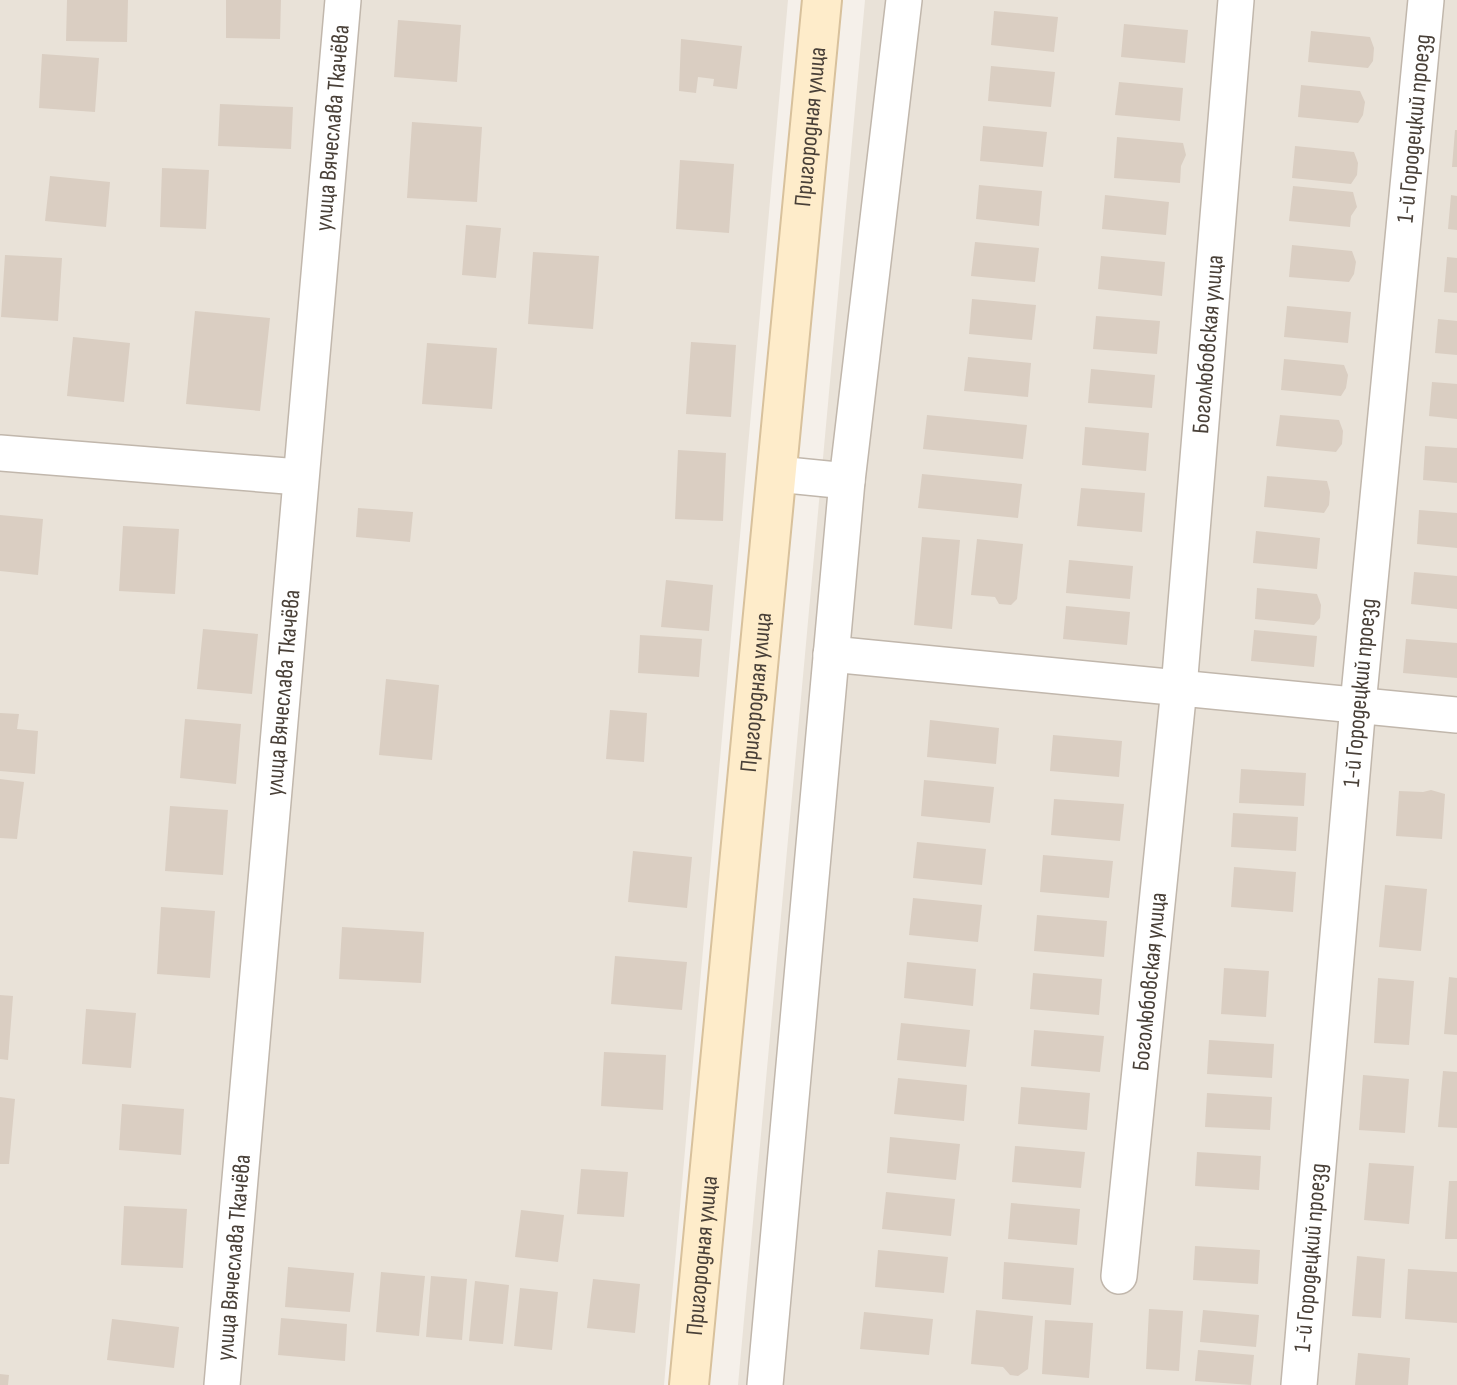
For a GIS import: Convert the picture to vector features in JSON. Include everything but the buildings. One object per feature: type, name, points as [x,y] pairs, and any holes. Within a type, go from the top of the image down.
[{"type":"street","name":"улица Вячеслава Ткачёва","points":[[222,1385],[299,477],[343,0]]},
{"type":"street","name":"Пригородная улица","points":[[689,1385],[822,0]]},
{"type":"street","points":[[765,1385],[847,481],[904,0]]},
{"type":"street","name":"Боголюбовская улица","points":[[1119,1276],[1179,688],[1236,0]]},
{"type":"street","name":"1-й Городецкий проезд","points":[[1299,1385],[1358,705],[1426,0]]},
{"type":"street","points":[[0,453],[299,477]]},
{"type":"street","points":[[777,474],[847,481]]},
{"type":"street","points":[[831,654],[1457,715]]},
{"type":"shaded area","points":[[0,0],[788,0],[664,1385],[0,1385]]},
{"type":"shaded area","points":[[865,0],[1457,0],[1457,1385],[738,1385]]}]
